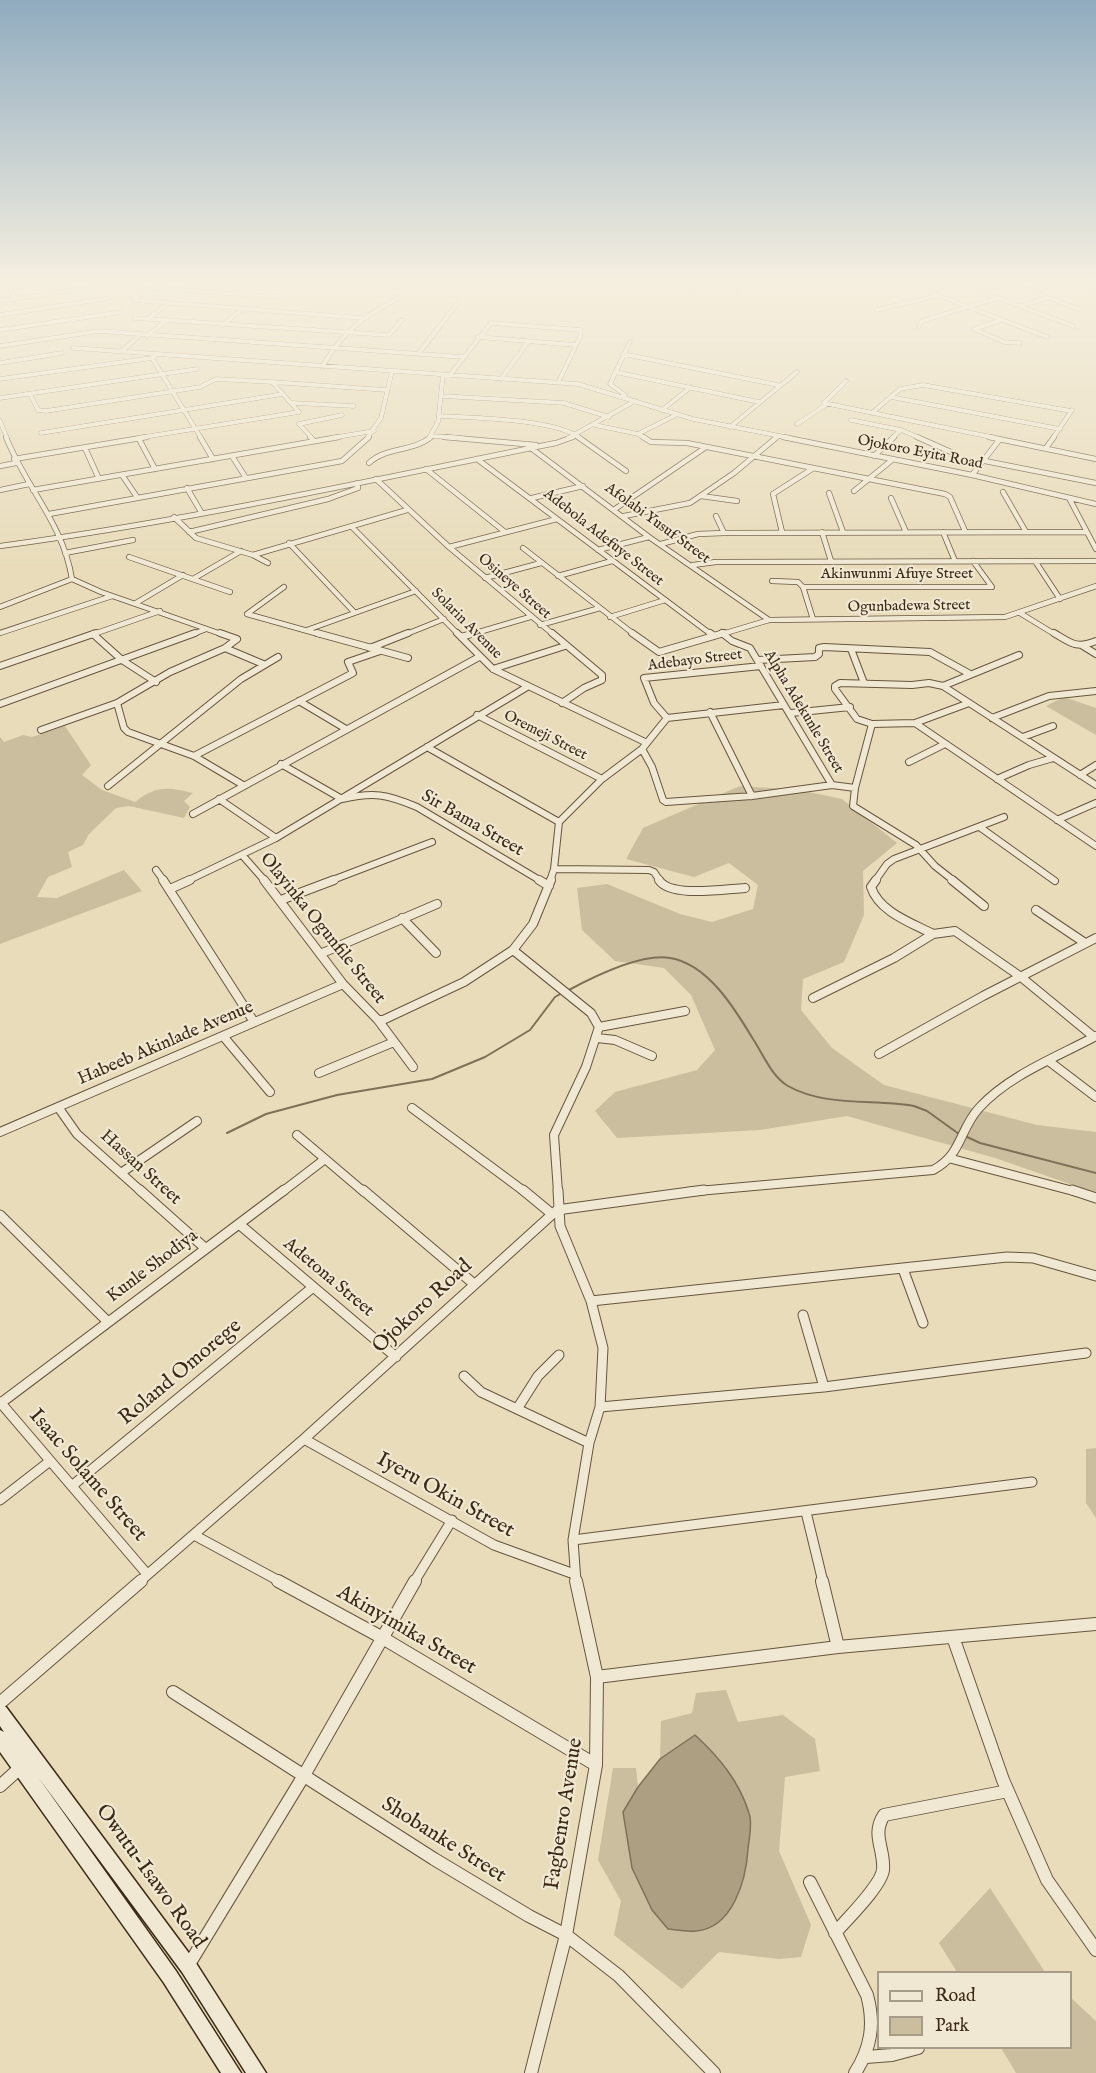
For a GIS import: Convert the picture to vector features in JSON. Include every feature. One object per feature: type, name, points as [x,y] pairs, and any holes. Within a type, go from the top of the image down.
[{"type":"street","points":[[0,398],[130,379]]},
{"type":"street","points":[[164,379],[213,459]]},
{"type":"street","points":[[30,394],[40,411],[171,392],[203,386],[213,379],[386,390]]},
{"type":"street","points":[[49,514],[342,461],[351,456],[376,431],[382,420],[390,379]]},
{"type":"street","points":[[369,463],[375,457],[424,442],[433,436],[440,416],[443,379]]},
{"type":"street","name":"Ojokoro Eyita Road","points":[[512,379],[591,387],[676,415],[972,475],[1096,504]]},
{"type":"street","points":[[0,546],[60,538],[545,446],[578,435],[633,401],[610,385],[612,379]]},
{"type":"street","points":[[649,379],[759,402]]},
{"type":"street","points":[[743,379],[778,386]]},
{"type":"street","points":[[730,427],[788,379]]},
{"type":"street","points":[[827,404],[824,402],[846,381]]},
{"type":"street","points":[[0,466],[85,448],[299,412],[272,382]]},
{"type":"street","points":[[872,413],[901,387],[922,385],[1073,409],[1047,448]]},
{"type":"street","points":[[662,410],[691,387]]},
{"type":"street","points":[[42,433],[283,394]]},
{"type":"street","points":[[442,396],[564,403],[609,417]]},
{"type":"street","points":[[891,397],[1060,429]]},
{"type":"street","points":[[293,403],[354,406]]},
{"type":"street","points":[[797,424],[827,404],[1096,459]]},
{"type":"street","points":[[314,441],[299,424],[342,415]]},
{"type":"street","points":[[638,434],[676,415]]},
{"type":"street","points":[[440,416],[522,422],[561,429],[578,435],[626,471]]},
{"type":"street","points":[[851,420],[901,430],[951,452]]},
{"type":"street","points":[[0,421],[15,461],[49,514],[60,538],[72,579]]},
{"type":"street","points":[[595,425],[638,434],[651,442],[687,443],[948,496],[965,531]]},
{"type":"street","points":[[874,456],[901,430]]},
{"type":"street","points":[[33,490],[376,431]]},
{"type":"street","points":[[433,436],[545,446]]},
{"type":"street","points":[[624,516],[688,504],[755,457],[777,437]]},
{"type":"street","points":[[139,439],[155,469]]},
{"type":"street","points":[[972,475],[1000,439]]},
{"type":"street","points":[[0,444],[8,443]]},
{"type":"street","points":[[615,509],[706,447]]},
{"type":"street","points":[[85,448],[99,479]]},
{"type":"street","name":"Afolabi Yusuf Street","points":[[531,448],[615,509],[649,537],[693,565],[769,620]]},
{"type":"street","points":[[232,456],[246,478]]},
{"type":"street","name":"Adebola Adefuye Street","points":[[477,459],[714,636]]},
{"type":"street","points":[[854,491],[892,460]]},
{"type":"street","points":[[985,461],[1096,483]]},
{"type":"street","points":[[426,469],[505,532]]},
{"type":"street","points":[[782,532],[773,494],[812,469]]},
{"type":"street","points":[[122,475],[137,497]]},
{"type":"street","name":"Osineye Street","points":[[376,479],[406,510],[603,678],[562,703]]},
{"type":"street","points":[[189,532],[328,499],[358,488],[357,483]]},
{"type":"street","points":[[0,490],[29,484]]},
{"type":"street","points":[[532,498],[583,486]]},
{"type":"street","points":[[187,488],[201,512]]},
{"type":"street","points":[[1003,492],[1026,532]]},
{"type":"street","points":[[829,493],[843,532]]},
{"type":"street","points":[[701,496],[737,501]]},
{"type":"street","points":[[891,498],[906,532]]},
{"type":"street","points":[[1070,498],[1096,549]]},
{"type":"street","points":[[253,555],[406,510]]},
{"type":"street","points":[[716,516],[724,533]]},
{"type":"street","points":[[174,517],[196,538],[253,555],[268,564]]},
{"type":"street","points":[[449,547],[557,519]]},
{"type":"street","name":"Solarin Avenue","points":[[352,527],[493,669],[644,746]]},
{"type":"street","points":[[822,532],[831,561]]},
{"type":"street","points":[[943,532],[955,561]]},
{"type":"street","points":[[661,544],[698,534],[724,533],[1086,532]]},
{"type":"street","points":[[598,550],[649,537]]},
{"type":"street","points":[[65,553],[133,540]]},
{"type":"street","points":[[289,543],[354,612]]},
{"type":"street","points":[[523,548],[610,617],[665,600]]},
{"type":"street","points":[[193,579],[241,551]]},
{"type":"street","points":[[129,557],[149,566],[183,575],[230,592]]},
{"type":"street","points":[[558,576],[612,561]]},
{"type":"street","name":"Akinwunmi Afuye Street","points":[[813,619],[803,588],[992,587],[973,561]]},
{"type":"street","points":[[1035,561],[1060,599]]},
{"type":"street","points":[[693,565],[716,562],[1096,561]]},
{"type":"street","points":[[485,579],[541,563]]},
{"type":"street","points":[[136,603],[183,575]]},
{"type":"street","points":[[0,607],[72,579],[112,596],[237,639],[225,648],[175,669],[117,703],[42,730]]},
{"type":"street","points":[[772,581],[798,582],[803,588]]},
{"type":"street","name":"Ogunbadewa Street","points":[[610,617],[659,652],[769,620],[990,618],[1020,613],[1096,586]]},
{"type":"street","points":[[284,587],[247,614],[408,658]]},
{"type":"street","points":[[307,630],[416,591]]},
{"type":"street","points":[[0,633],[112,596]]},
{"type":"street","points":[[540,626],[600,608]]},
{"type":"street","points":[[0,666],[160,611]]},
{"type":"street","points":[[1020,613],[1072,644],[1083,646],[1096,654]]},
{"type":"street","points":[[461,637],[530,617]]},
{"type":"street","points":[[370,648],[444,619]]},
{"type":"street","points":[[0,704],[206,629]]},
{"type":"street","name":"Alpha Adekunle Street","points":[[722,633],[732,641],[750,648],[832,785]]},
{"type":"street","points":[[93,634],[122,660],[156,682]]},
{"type":"street","points":[[1083,646],[1096,641]]},
{"type":"street","points":[[493,669],[566,646]]},
{"type":"street","points":[[760,663],[815,657],[819,654],[819,648],[824,647],[933,653],[970,674]]},
{"type":"street","points":[[225,648],[262,664]]},
{"type":"street","points":[[851,650],[864,683]]},
{"type":"street","points":[[194,756],[353,673],[348,662],[380,651]]},
{"type":"street","points":[[943,686],[1019,654]]},
{"type":"street","points":[[108,786],[241,679],[262,664],[278,657]]},
{"type":"street","points":[[193,814],[243,784],[479,657]]},
{"type":"street","name":"Adebayo Street","points":[[667,718],[654,703],[644,678],[760,663]]},
{"type":"street","points":[[969,703],[915,723],[872,724],[857,719],[835,686],[864,683],[912,685],[929,683],[943,686],[1096,785]]},
{"type":"street","points":[[170,889],[243,856],[276,838],[527,687]]},
{"type":"street","points":[[992,718],[1049,696],[1096,691]]},
{"type":"street","points":[[299,701],[346,729]]},
{"type":"street","points":[[117,703],[124,728],[128,732],[194,756],[243,784]]},
{"type":"street","points":[[378,1020],[383,1020],[464,982],[513,950],[533,924],[549,886],[554,869],[559,822],[602,779],[644,746],[667,718],[784,705]]},
{"type":"street","points":[[790,713],[850,707]]},
{"type":"street","points":[[710,712],[752,796]]},
{"type":"street","name":"Oremeji Street","points":[[477,715],[602,779]]},
{"type":"street","points":[[915,723],[1096,846]]},
{"type":"street","points":[[872,724],[855,788],[853,806],[920,850],[934,866],[984,906]]},
{"type":"street","points":[[1023,737],[1053,726]]},
{"type":"street","points":[[909,762],[945,744]]},
{"type":"street","points":[[644,746],[663,800],[671,802],[752,796],[832,785],[855,788]]},
{"type":"street","points":[[427,747],[559,822]]},
{"type":"street","points":[[997,779],[1034,763],[1053,758]]},
{"type":"street","points":[[281,764],[342,799]]},
{"type":"street","points":[[1080,775],[1096,765]]},
{"type":"street","name":"Sir Bama Street","points":[[342,799],[369,793],[400,800],[417,807],[549,886]]},
{"type":"street","points":[[219,799],[276,838]]},
{"type":"street","points":[[1057,820],[1096,803]]},
{"type":"street","points":[[933,934],[905,920],[875,898],[871,887],[887,864],[894,859],[981,828],[1004,817]]},
{"type":"street","points":[[981,828],[1055,881]]},
{"type":"street","points":[[281,900],[432,842]]},
{"type":"street","name":"Olayinka Ogunfile Street","points":[[243,856],[281,900],[343,984],[378,1020],[413,1067]]},
{"type":"street","points":[[554,869],[649,870],[654,872],[667,888],[693,890],[745,888]]},
{"type":"street","points":[[156,870],[254,1022]]},
{"type":"street","points":[[320,954],[437,904]]},
{"type":"street","points":[[1036,910],[1085,943]]},
{"type":"street","points":[[402,918],[436,953]]},
{"type":"street","points":[[412,1108],[555,1212],[672,1193],[933,1170],[952,1159],[965,1126],[979,1108],[994,1096],[1095,1036],[1021,977],[955,931],[933,934],[894,957],[813,998]]},
{"type":"street","points":[[879,1054],[1096,938]]},
{"type":"street","points":[[513,950],[591,1013],[599,1027],[685,1011]]},
{"type":"street","name":"Habeeb Akinlade Avenue","points":[[0,1132],[343,984]]},
{"type":"street","name":"Fagbenro Avenue","points":[[531,2073],[566,1935],[596,1765],[597,1677],[574,1574],[573,1540],[589,1443],[600,1407],[603,1348],[591,1301],[555,1212],[554,1135],[597,1038],[599,1027]]},
{"type":"street","points":[[223,1036],[270,1092]]},
{"type":"street","points":[[597,1038],[615,1040],[652,1056]]},
{"type":"street","points":[[319,1073],[394,1042]]},
{"type":"street","points":[[1050,1062],[1096,1097]]},
{"type":"street","name":"Hassan Street","points":[[58,1107],[77,1134],[205,1248]]},
{"type":"street","points":[[121,1173],[197,1121]]},
{"type":"street","points":[[297,1136],[474,1284]]},
{"type":"street","name":"Kunle Shodiya","points":[[0,1402],[325,1159]]},
{"type":"street","points":[[952,1159],[1056,1185],[1096,1198]]},
{"type":"street","name":"Ojokoro Road","points":[[0,1703],[304,1439],[555,1212]]},
{"type":"street","points":[[0,1215],[108,1322]]},
{"type":"street","name":"Adetona Street","points":[[239,1224],[396,1357]]},
{"type":"street","points":[[591,1301],[1007,1257],[1033,1258],[1096,1276]]},
{"type":"street","points":[[903,1269],[923,1323]]},
{"type":"street","name":"Roland Omorege","points":[[73,1485],[312,1288]]},
{"type":"street","points":[[803,1315],[824,1387]]},
{"type":"street","points":[[600,1407],[824,1387],[1086,1353]]},
{"type":"street","points":[[517,1409],[538,1376],[559,1354]]},
{"type":"street","points":[[464,1376],[481,1392],[589,1443]]},
{"type":"street","name":"Isaac Solame Street","points":[[0,1402],[147,1574]]},
{"type":"street","name":"Iyeru Okin Street","points":[[304,1439],[508,1552],[574,1574]]},
{"type":"street","points":[[0,1500],[50,1461]]},
{"type":"street","points":[[573,1540],[1032,1482]]},
{"type":"street","points":[[806,1512],[838,1647]]},
{"type":"street","points":[[188,1966],[303,1777],[381,1637],[452,1520]]},
{"type":"street","name":"Akinyimika Street","points":[[194,1535],[381,1637],[596,1765]]},
{"type":"street","points":[[597,1677],[838,1647],[1095,1626]]},
{"type":"street","points":[[953,1637],[1008,1791],[1047,1880],[1096,1950]]},
{"type":"street","name":"Shobanke Street","points":[[173,1692],[303,1777],[472,1882],[566,1935],[619,1976],[714,2073]]},
{"type":"street","name":"Owutu-Isawo Road","points":[[0,1713],[188,1966],[257,2073]]},
{"type":"street","points":[[0,1738],[170,1977],[232,2073]]},
{"type":"street","points":[[0,1786],[21,1767]]},
{"type":"street","points":[[835,1933],[880,1878],[884,1869],[876,1833],[877,1823],[884,1815],[1008,1791]]},
{"type":"street","points":[[810,1882],[867,1995],[873,2013],[866,2057],[855,2073]]},
{"type":"street","points":[[866,2057],[892,2055],[914,2049]]},
{"type":"green space","points":[[1064,697],[1096,708],[1096,735],[1046,706]]},
{"type":"green space","points":[[65,726],[91,765],[82,775],[102,790],[135,802],[156,790],[184,791],[193,793],[184,801],[190,807],[184,818],[129,806],[116,808],[89,834],[83,845],[68,852],[72,867],[48,877],[37,897],[57,898],[124,870],[142,891],[0,944],[0,737],[4,742],[23,735],[32,737]]},
{"type":"green space","points":[[740,786],[799,790],[842,799],[897,843],[863,871],[864,915],[844,962],[803,979],[801,1010],[832,1048],[884,1085],[1037,1125],[1096,1132],[1096,1193],[995,1158],[847,1116],[760,1130],[617,1138],[595,1111],[615,1092],[697,1070],[715,1050],[691,995],[664,968],[615,961],[582,930],[577,888],[607,884],[680,914],[712,922],[753,909],[758,885],[729,863],[694,877],[626,859],[643,828]]},
{"type":"green space","points":[[1096,1448],[1096,1518],[1086,1503],[1086,1449]]},
{"type":"green space","points":[[726,1690],[738,1722],[783,1715],[815,1739],[820,1771],[785,1777],[779,1851],[811,1925],[801,1957],[779,1959],[719,1952],[682,1989],[614,1935],[621,1901],[598,1860],[613,1768],[636,1768],[638,1787],[623,1812],[696,1735],[660,1759],[661,1721],[692,1713],[696,1693]]},
{"type":"green space","points":[[990,1888],[1044,1971],[956,1971],[939,1943]]},
{"type":"green space","points":[[1072,1999],[1096,2021],[1096,2073],[1016,2073],[1002,2049],[1072,2049]]},
{"type":"shaded area","points":[[695,1735],[720,1761],[734,1780],[745,1801],[751,1826],[747,1861],[735,1901],[728,1912],[709,1928],[689,1931],[668,1929],[652,1910],[632,1868],[623,1812],[638,1787],[660,1759]]},
{"type":"waterway","points":[[567,991],[617,967],[645,959],[658,957],[684,962],[708,978],[719,990],[738,1015],[773,1071],[788,1086],[802,1093],[833,1100],[914,1106],[927,1111],[959,1134]]},
{"type":"waterway","points":[[227,1133],[266,1114],[337,1095],[432,1079],[485,1057],[530,1030],[555,997],[562,993]]},
{"type":"waterway","points":[[965,1136],[980,1143],[1096,1173]]}]
